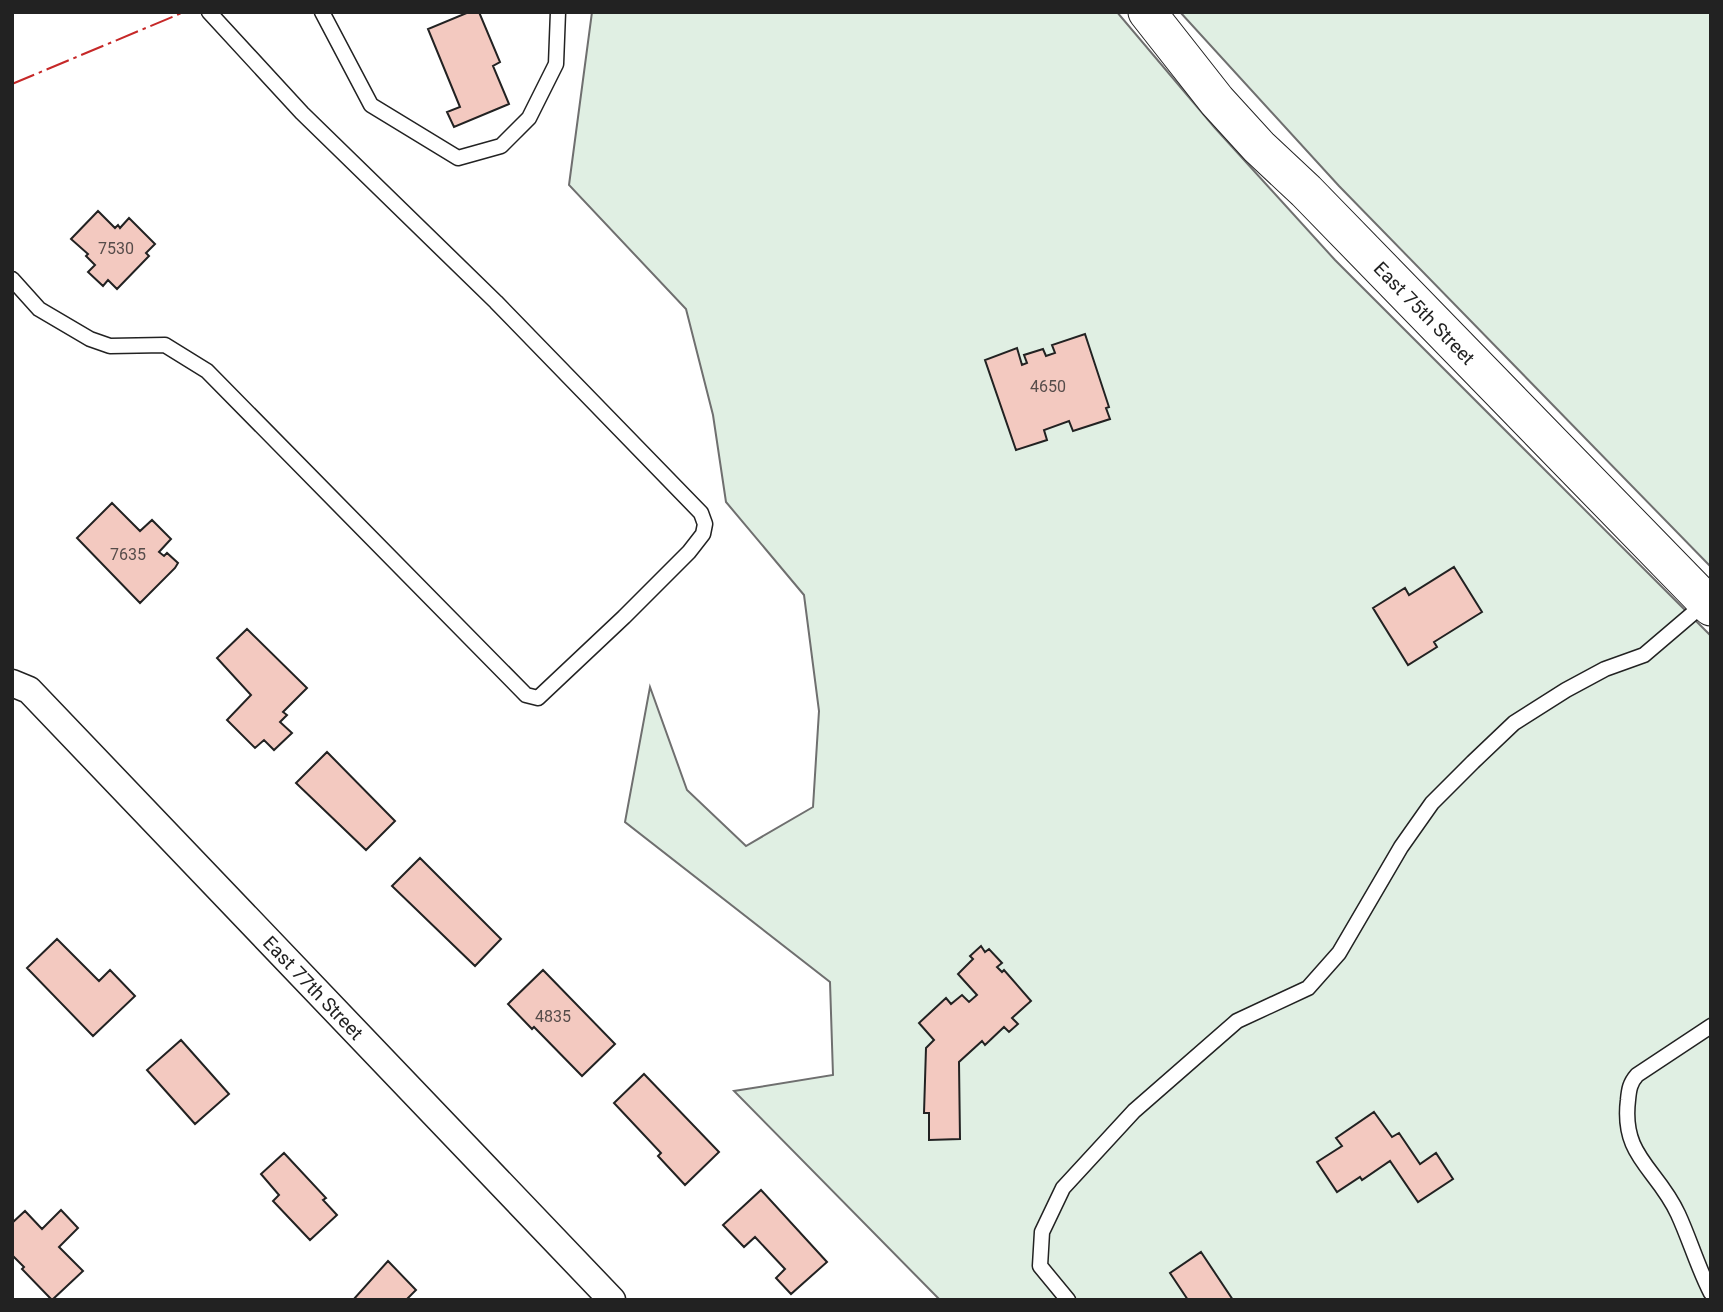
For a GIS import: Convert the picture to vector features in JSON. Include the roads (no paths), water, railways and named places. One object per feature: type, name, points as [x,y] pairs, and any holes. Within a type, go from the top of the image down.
[{"type":"street","name":"East 75th Street","points":[[1147,12],[1217,101],[1259,147],[1316,201],[1709,604]]},
{"type":"street","name":"East 77th Street","points":[[12,683],[29,690],[598,1295]]},
{"type":"lane","points":[[12,279],[39,309],[90,339],[110,346],[165,345],[207,371],[526,695],[538,698],[624,617],[689,552],[703,534],[705,524],[701,513],[496,302],[302,113],[209,12]]},
{"type":"lane","points":[[322,12],[371,105],[458,158],[501,146],[529,118],[556,64],[558,12]]},
{"type":"lane","points":[[1068,1300],[1041,1266],[1042,1232],[1063,1188],[1134,1111],[1237,1021],[1308,988],[1339,953],[1401,847],[1432,803],[1514,723],[1605,669],[1644,655],[1709,604]]},
{"type":"lane","points":[[1711,1027],[1630,1082],[1626,1114],[1628,1134],[1639,1158],[1657,1180],[1676,1211],[1711,1293]]}]
